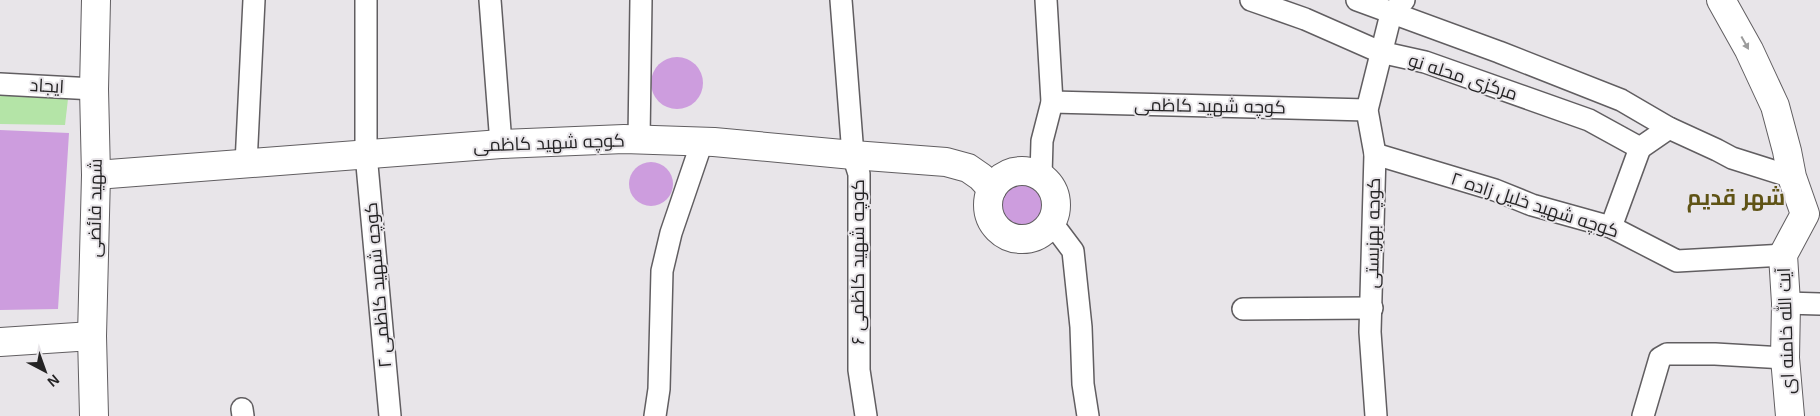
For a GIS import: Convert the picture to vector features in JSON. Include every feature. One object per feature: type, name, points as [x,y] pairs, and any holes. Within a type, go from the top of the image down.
[{"type":"street","name":"شهید فائضی","points":[[94,416],[92,336],[96,175],[94,89],[96,0]]},
{"type":"street","points":[[246,164],[254,0]]},
{"type":"street","name":"کوچه شهید کاظمی ۲","points":[[366,0],[366,154],[390,416]]},
{"type":"street","points":[[490,0],[501,144]]},
{"type":"street","points":[[639,140],[641,0]]},
{"type":"street","name":"کوچه شهید کاظمی ۶","points":[[841,0],[853,155],[859,174],[859,370],[866,416]]},
{"type":"street","points":[[1041,176],[1042,141],[1052,102],[1046,0]]},
{"type":"street","name":"مرکزی محله نو","points":[[1251,0],[1305,19],[1380,52],[1425,62],[1589,120],[1640,148]]},
{"type":"street","name":"مرکزی محله نو","points":[[1357,0],[1397,7],[1499,52],[1621,100],[1669,128],[1732,158],[1792,177]]},
{"type":"street","name":"آیت الله خامنه ای","points":[[1721,0],[1749,50],[1775,106],[1792,177],[1813,214],[1783,255],[1786,303],[1785,358],[1790,416]]},
{"type":"street","name":"کوچه بهزیستی","points":[[1376,416],[1370,332],[1375,154],[1367,110],[1380,52],[1397,7]]},
{"type":"street","name":"ایجاد","points":[[0,84],[94,89]]},
{"type":"street","name":"کوچه شهید کاظمی","points":[[1052,102],[1367,110]]},
{"type":"street","points":[[1611,227],[1640,148],[1669,128]]},
{"type":"street","name":"کوچه شهید کاظمی","points":[[96,175],[501,144],[639,140],[702,142],[946,162],[968,168],[981,177],[992,189]]},
{"type":"street","points":[[655,416],[659,389],[662,271],[670,233],[702,142]]},
{"type":"street","name":"کوچه شهید خلیل زاده ۲","points":[[1375,154],[1495,190],[1532,206],[1611,227],[1678,261],[1783,255]]},
{"type":"street","points":[[1028,171],[1041,176],[1049,183],[1057,203],[1052,223],[1044,232],[1034,238],[1022,240],[1010,238],[1000,232],[992,223],[988,212],[988,200],[992,189],[1001,178],[1014,172],[1028,171]]},
{"type":"street","points":[[1052,223],[1073,251],[1081,327],[1083,384],[1088,416]]},
{"type":"street","points":[[1786,303],[1820,304]]},
{"type":"street","points":[[1243,309],[1372,308]]},
{"type":"street","points":[[0,342],[92,336]]},
{"type":"street","points":[[1643,416],[1660,358],[1667,354],[1715,354],[1785,358]]},
{"type":"green space","points":[[0,94],[68,99],[65,125],[0,124]]},
{"type":"building","points":[[672,57],[682,57],[696,64],[703,78],[703,88],[696,102],[682,109],[672,109],[662,105],[655,98],[651,88],[651,78],[655,68],[662,61]]},
{"type":"building","points":[[0,130],[69,133],[58,309],[0,310]]},
{"type":"building","points":[[651,162],[663,166],[669,172],[673,184],[669,196],[663,202],[651,206],[639,202],[633,196],[629,184],[633,172],[639,166]]},
{"type":"building","points":[[1029,181],[1042,188],[1048,196],[1048,216],[1042,224],[1034,230],[1019,231],[1006,224],[1000,216],[999,201],[1006,188],[1014,182]]},
{"type":"district","name":"شهر قدیم","points":[[1736,197]]}]
